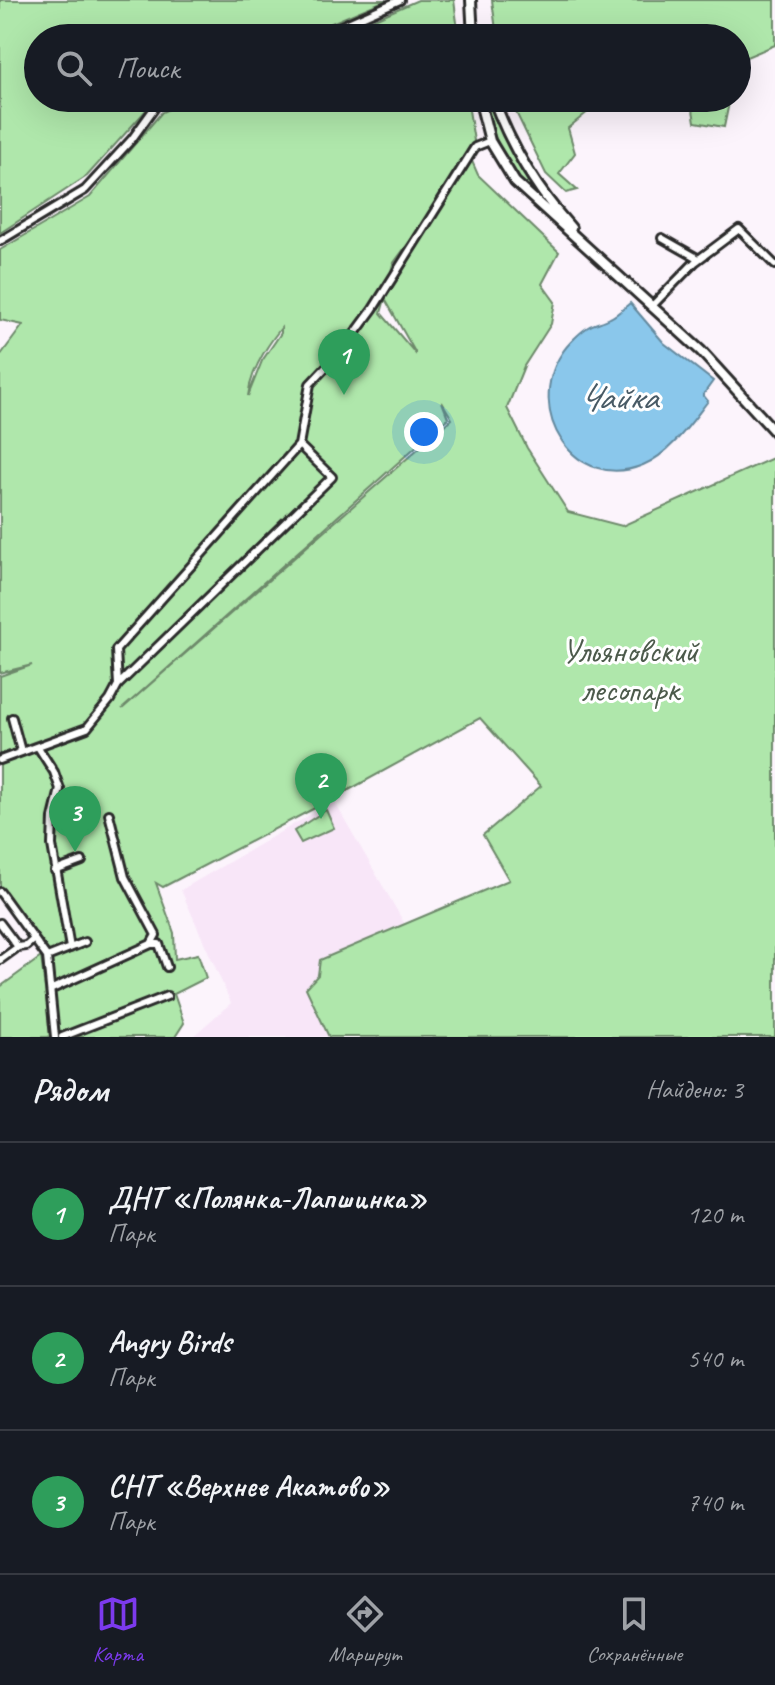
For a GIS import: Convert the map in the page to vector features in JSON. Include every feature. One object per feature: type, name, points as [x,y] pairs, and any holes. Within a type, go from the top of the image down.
[{"type":"main road","points":[[471,0],[473,24]]},
{"type":"main road","points":[[483,112],[490,141],[515,182],[701,351],[775,432]]},
{"type":"main road","points":[[499,112],[534,183],[582,241]]},
{"type":"street","points":[[346,24],[400,0]]},
{"type":"street","points":[[0,241],[85,190],[132,139],[152,112]]},
{"type":"street","points":[[118,685],[116,650],[299,445],[310,384],[345,347],[373,309],[475,147],[490,141]]},
{"type":"street","points":[[653,305],[699,259],[739,229],[775,265]]},
{"type":"street","points":[[662,238],[699,259]]},
{"type":"street","points":[[0,760],[87,728],[118,685],[332,477],[299,445]]},
{"type":"street","points":[[12,718],[21,751]]},
{"type":"street","points":[[38,747],[54,772],[60,789],[52,833],[55,871],[70,948]]},
{"type":"street","points":[[109,814],[125,877],[156,935],[151,944]]},
{"type":"street","points":[[55,871],[82,861]]},
{"type":"street","points":[[0,892],[47,957],[55,1037]]},
{"type":"street","points":[[0,923],[18,947]]},
{"type":"street","points":[[0,960],[34,939]]},
{"type":"street","points":[[47,957],[85,942]]},
{"type":"street","points":[[52,989],[151,944],[159,944],[167,967]]},
{"type":"street","points":[[62,1037],[167,996]]},
{"type":"shaded area","points":[[334,801],[426,961],[426,1037],[192,1037],[231,1003],[181,890]]},
{"type":"green space","points":[[0,0],[386,0],[329,24],[24,24],[24,112],[144,112],[87,176],[0,233]]},
{"type":"green space","points":[[418,0],[454,0],[457,24],[363,24]]},
{"type":"green space","points":[[492,0],[775,0],[775,45],[751,55],[751,24],[495,24]]},
{"type":"green space","name":"Ульяновский лесопарк","points":[[162,112],[469,112],[476,153],[471,159],[478,175],[559,252],[542,284],[555,302],[551,324],[524,366],[507,408],[527,448],[568,512],[622,526],[775,457],[775,1037],[329,1037],[306,988],[318,975],[320,960],[509,880],[483,835],[541,786],[480,718],[163,887],[156,883],[174,933],[175,959],[198,954],[206,978],[174,994],[184,1023],[175,1037],[59,1037],[49,954],[0,885],[0,676],[32,665],[0,673],[0,356],[23,325],[0,320],[0,250],[90,197]],"holes":[[[433,210],[386,290],[393,264]],[[385,299],[415,353],[381,313]],[[281,328],[281,333],[262,361],[248,396],[264,351]],[[442,402],[452,419],[122,709],[448,418]]]},
{"type":"green space","points":[[487,112],[494,112],[515,158],[551,213],[507,161]]},
{"type":"green space","points":[[516,112],[588,112],[568,128],[575,153],[559,174],[577,190],[566,193],[546,174]]},
{"type":"green space","points":[[693,112],[727,112],[724,127],[695,122]]},
{"type":"green space","points":[[326,810],[334,828],[301,843],[294,831]]},
{"type":"green space","points":[[41,957],[51,1037],[0,1037],[0,987]]},
{"type":"water","name":"Чайка","points":[[630,303],[664,343],[713,381],[703,395],[708,401],[679,437],[653,460],[618,471],[596,468],[577,457],[562,442],[553,422],[549,399],[551,376],[562,353],[577,336]]},
{"type":"place","name":"ДНТ «Полянка-Лапшинка»","points":[[344,395]]},
{"type":"place","name":"Angry Birds","points":[[321,819]]},
{"type":"place","name":"СНТ «Верхнее Акатово»","points":[[75,852]]}]
